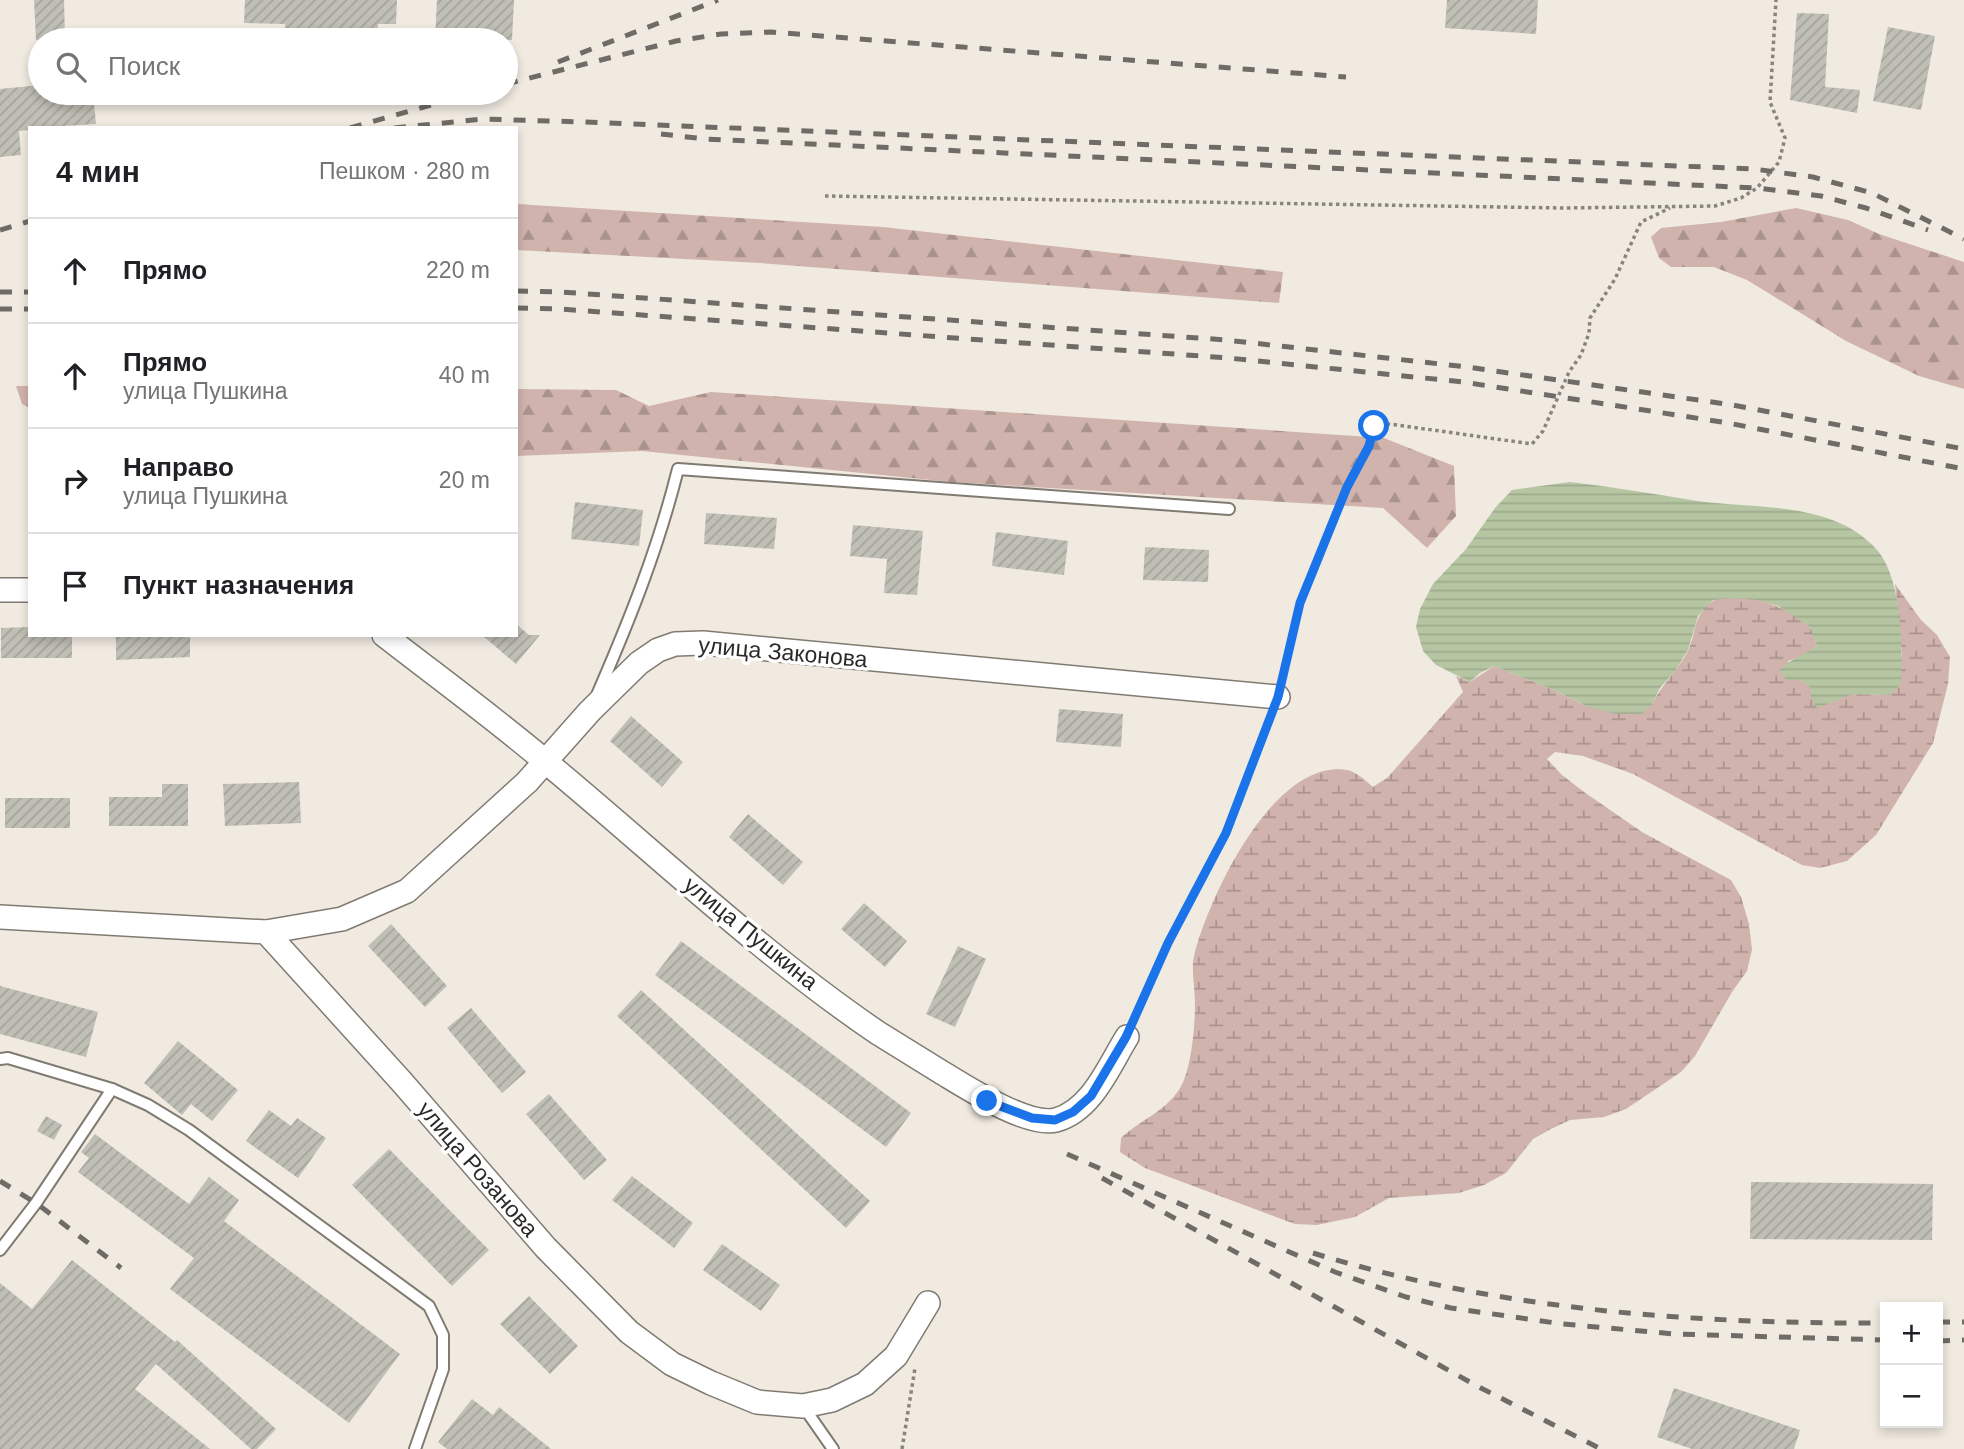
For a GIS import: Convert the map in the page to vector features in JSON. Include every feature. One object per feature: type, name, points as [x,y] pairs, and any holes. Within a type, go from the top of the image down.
[{"type":"street","points":[[0,590],[28,590]]},
{"type":"street","name":"улица Пушкина","points":[[387,637],[545,761],[803,977],[878,1032],[987,1101],[1032,1118],[1055,1120],[1073,1112],[1091,1096],[1126,1037]]},
{"type":"street","name":"улица Законова","points":[[266,933],[342,919],[407,891],[527,782],[590,710],[639,663],[658,650],[675,645],[703,643],[1278,697]]},
{"type":"street","points":[[0,917],[266,933]]},
{"type":"street","name":"улица Розанова","points":[[266,933],[401,1081],[546,1248],[629,1332],[672,1364],[757,1402],[803,1406],[832,1400],[865,1384],[896,1356],[928,1303]]},
{"type":"lane","points":[[590,710],[630,619],[657,547],[678,469],[1230,509]]},
{"type":"lane","points":[[0,1059],[8,1058],[112,1089],[148,1105],[189,1130],[429,1306],[443,1335],[443,1369],[415,1449]]},
{"type":"lane","points":[[0,1250],[36,1203],[112,1089]]},
{"type":"lane","points":[[803,1406],[833,1449]]},
{"type":"path","points":[[825,196],[1563,208],[1716,206],[1741,198],[1756,188],[1779,162],[1786,138],[1770,102],[1776,0]]},
{"type":"path","points":[[1126,1037],[1168,943],[1226,833],[1278,697],[1300,603],[1347,487],[1369,446],[1374,426],[1390,424],[1532,444],[1543,431],[1569,372],[1581,355],[1589,333],[1590,318],[1615,279],[1641,222],[1673,206]]},
{"type":"path","points":[[902,1449],[916,1363]]},
{"type":"green space","points":[[518,204],[883,227],[1283,272],[1279,303],[760,263],[518,250]]},
{"type":"green space","points":[[1796,208],[1848,220],[1879,234],[1964,262],[1964,389],[1919,376],[1846,341],[1747,280],[1714,267],[1671,267],[1659,258],[1651,237],[1661,228],[1721,222]]},
{"type":"green space","points":[[16,386],[28,386],[28,407],[22,404]]},
{"type":"green space","points":[[518,389],[616,390],[649,406],[711,392],[1384,438],[1454,466],[1456,516],[1427,548],[1383,508],[951,482],[642,451],[518,456]]},
{"type":"green space","points":[[1895,584],[1921,620],[1937,635],[1950,657],[1948,684],[1933,743],[1876,835],[1847,861],[1820,868],[1802,865],[1633,774],[1583,756],[1555,752],[1547,759],[1584,792],[1642,832],[1731,880],[1741,897],[1749,924],[1752,950],[1747,971],[1695,1056],[1681,1072],[1626,1109],[1604,1117],[1570,1120],[1533,1139],[1506,1173],[1484,1185],[1459,1193],[1389,1198],[1355,1217],[1317,1225],[1295,1224],[1145,1168],[1120,1152],[1121,1138],[1166,1105],[1180,1088],[1193,1041],[1193,961],[1213,901],[1248,837],[1270,809],[1294,786],[1320,772],[1347,770],[1373,787],[1388,777],[1463,692],[1456,676],[1470,682],[1494,666],[1586,706],[1652,704],[1688,651],[1700,614],[1710,603],[1732,596],[1776,606],[1790,612],[1809,626],[1817,646],[1788,661],[1800,680],[1811,687],[1811,697],[1890,695],[1902,655]]},
{"type":"shaded area","points":[[1570,482],[1697,501],[1793,510],[1839,523],[1859,534],[1877,550],[1892,578],[1901,634],[1901,684],[1890,695],[1853,694],[1817,708],[1811,697],[1810,687],[1800,680],[1786,680],[1779,670],[1817,646],[1810,627],[1778,606],[1757,600],[1733,598],[1713,600],[1698,616],[1688,650],[1660,688],[1652,704],[1642,714],[1617,714],[1586,706],[1494,666],[1470,682],[1436,665],[1423,651],[1416,627],[1420,609],[1433,584],[1466,549],[1495,508],[1512,490]]},
{"type":"building","points":[[34,0],[64,0],[65,28],[35,28]]},
{"type":"building","points":[[245,0],[397,0],[396,24],[378,24],[378,28],[285,28],[285,24],[244,23]]},
{"type":"building","points":[[437,0],[514,0],[513,28],[436,28]]},
{"type":"building","points":[[1447,0],[1538,0],[1536,34],[1445,28]]},
{"type":"building","points":[[1797,13],[1829,14],[1825,87],[1860,90],[1857,113],[1790,100]]},
{"type":"building","points":[[1888,27],[1935,36],[1921,110],[1873,101]]},
{"type":"building","points":[[28,86],[28,105],[94,105],[96,124],[28,126],[28,130],[19,131],[21,155],[0,157],[0,89]]},
{"type":"building","points":[[575,502],[643,510],[639,546],[571,539]]},
{"type":"building","points":[[706,513],[777,518],[774,549],[704,544]]},
{"type":"building","points":[[853,525],[923,531],[917,595],[884,593],[887,559],[850,556]]},
{"type":"building","points":[[996,532],[1068,541],[1064,575],[992,566]]},
{"type":"building","points":[[1145,547],[1209,550],[1208,582],[1143,580]]},
{"type":"building","points":[[518,626],[529,635],[540,635],[516,664],[484,637],[518,637]]},
{"type":"building","points":[[28,627],[28,637],[72,637],[72,658],[1,658],[1,628]]},
{"type":"building","points":[[116,637],[190,637],[190,657],[116,660]]},
{"type":"building","points":[[1059,709],[1123,714],[1121,747],[1056,742]]},
{"type":"building","points":[[631,716],[683,762],[662,787],[610,741]]},
{"type":"building","points":[[299,782],[301,823],[225,826],[223,784]]},
{"type":"building","points":[[162,784],[188,784],[188,826],[109,826],[109,797],[162,797]]},
{"type":"building","points":[[5,798],[70,798],[70,828],[5,828]]},
{"type":"building","points":[[748,814],[803,862],[783,885],[729,837]]},
{"type":"building","points":[[864,903],[907,941],[885,967],[841,929]]},
{"type":"building","points":[[391,924],[447,986],[425,1007],[368,946]]},
{"type":"building","points":[[681,941],[911,1113],[886,1147],[655,975]]},
{"type":"building","points":[[958,946],[986,959],[955,1027],[926,1014]]},
{"type":"building","points":[[0,986],[98,1012],[86,1057],[0,1034]]},
{"type":"building","points":[[641,990],[870,1201],[846,1228],[617,1016]]},
{"type":"building","points":[[471,1008],[526,1072],[502,1093],[447,1028]]},
{"type":"building","points":[[178,1041],[238,1090],[212,1121],[191,1104],[182,1115],[144,1083]]},
{"type":"building","points":[[549,1094],[607,1160],[584,1180],[526,1114]]},
{"type":"building","points":[[269,1110],[291,1126],[297,1118],[326,1138],[298,1178],[246,1141]]},
{"type":"building","points":[[46,1116],[62,1125],[54,1140],[37,1131]]},
{"type":"building","points":[[95,1134],[189,1204],[209,1177],[239,1200],[224,1221],[400,1354],[349,1423],[170,1289],[194,1258],[78,1172],[89,1158],[81,1152]]},
{"type":"building","points":[[389,1149],[489,1250],[452,1286],[352,1185]]},
{"type":"building","points":[[632,1176],[693,1223],[674,1248],[612,1200]]},
{"type":"building","points":[[1751,1182],[1933,1184],[1932,1240],[1750,1239]]},
{"type":"building","points":[[722,1244],[780,1285],[761,1311],[703,1270]]},
{"type":"building","points":[[72,1260],[175,1342],[177,1340],[276,1429],[257,1449],[251,1449],[156,1364],[135,1389],[210,1449],[0,1449],[0,1283],[32,1309]]},
{"type":"building","points":[[529,1296],[578,1346],[550,1374],[500,1324]]},
{"type":"building","points":[[1674,1388],[1800,1430],[1794,1449],[1692,1449],[1657,1437]]},
{"type":"building","points":[[472,1399],[493,1415],[499,1407],[551,1449],[447,1449],[438,1442]]},
{"type":"railway","points":[[558,62],[718,0]]},
{"type":"railway","points":[[518,81],[676,41],[721,34],[771,32],[1346,77]]},
{"type":"railway","points":[[357,126],[431,105]]},
{"type":"railway","points":[[414,126],[483,119],[583,122],[1754,169],[1813,177],[1872,193],[1964,239]]},
{"type":"railway","points":[[661,134],[705,139],[1757,188],[1821,196],[1866,208],[1928,230]]},
{"type":"railway","points":[[0,230],[28,222]]},
{"type":"railway","points":[[518,291],[1226,340],[1467,367],[1733,405],[1964,449]]},
{"type":"railway","points":[[0,292],[28,292]]},
{"type":"railway","points":[[518,308],[1228,358],[1463,382],[1728,423],[1964,469]]},
{"type":"railway","points":[[0,309],[28,309]]},
{"type":"railway","points":[[1067,1154],[1335,1272],[1406,1297],[1451,1308],[1563,1324],[1675,1334],[1880,1340]]},
{"type":"railway","points":[[1102,1178],[1477,1386],[1601,1449]]},
{"type":"railway","points":[[0,1181],[36,1203],[121,1268]]},
{"type":"railway","points":[[1313,1253],[1453,1288],[1596,1310],[1740,1320],[1880,1323]]},
{"type":"railway","points":[[1943,1322],[1964,1322]]},
{"type":"railway","points":[[1943,1341],[1964,1340]]},
{"type":"route","points":[[987,1101],[1032,1118],[1055,1120],[1073,1112],[1091,1096],[1126,1037],[1168,943],[1226,833],[1278,697],[1300,603],[1347,487],[1369,446],[1374,426]]}]
